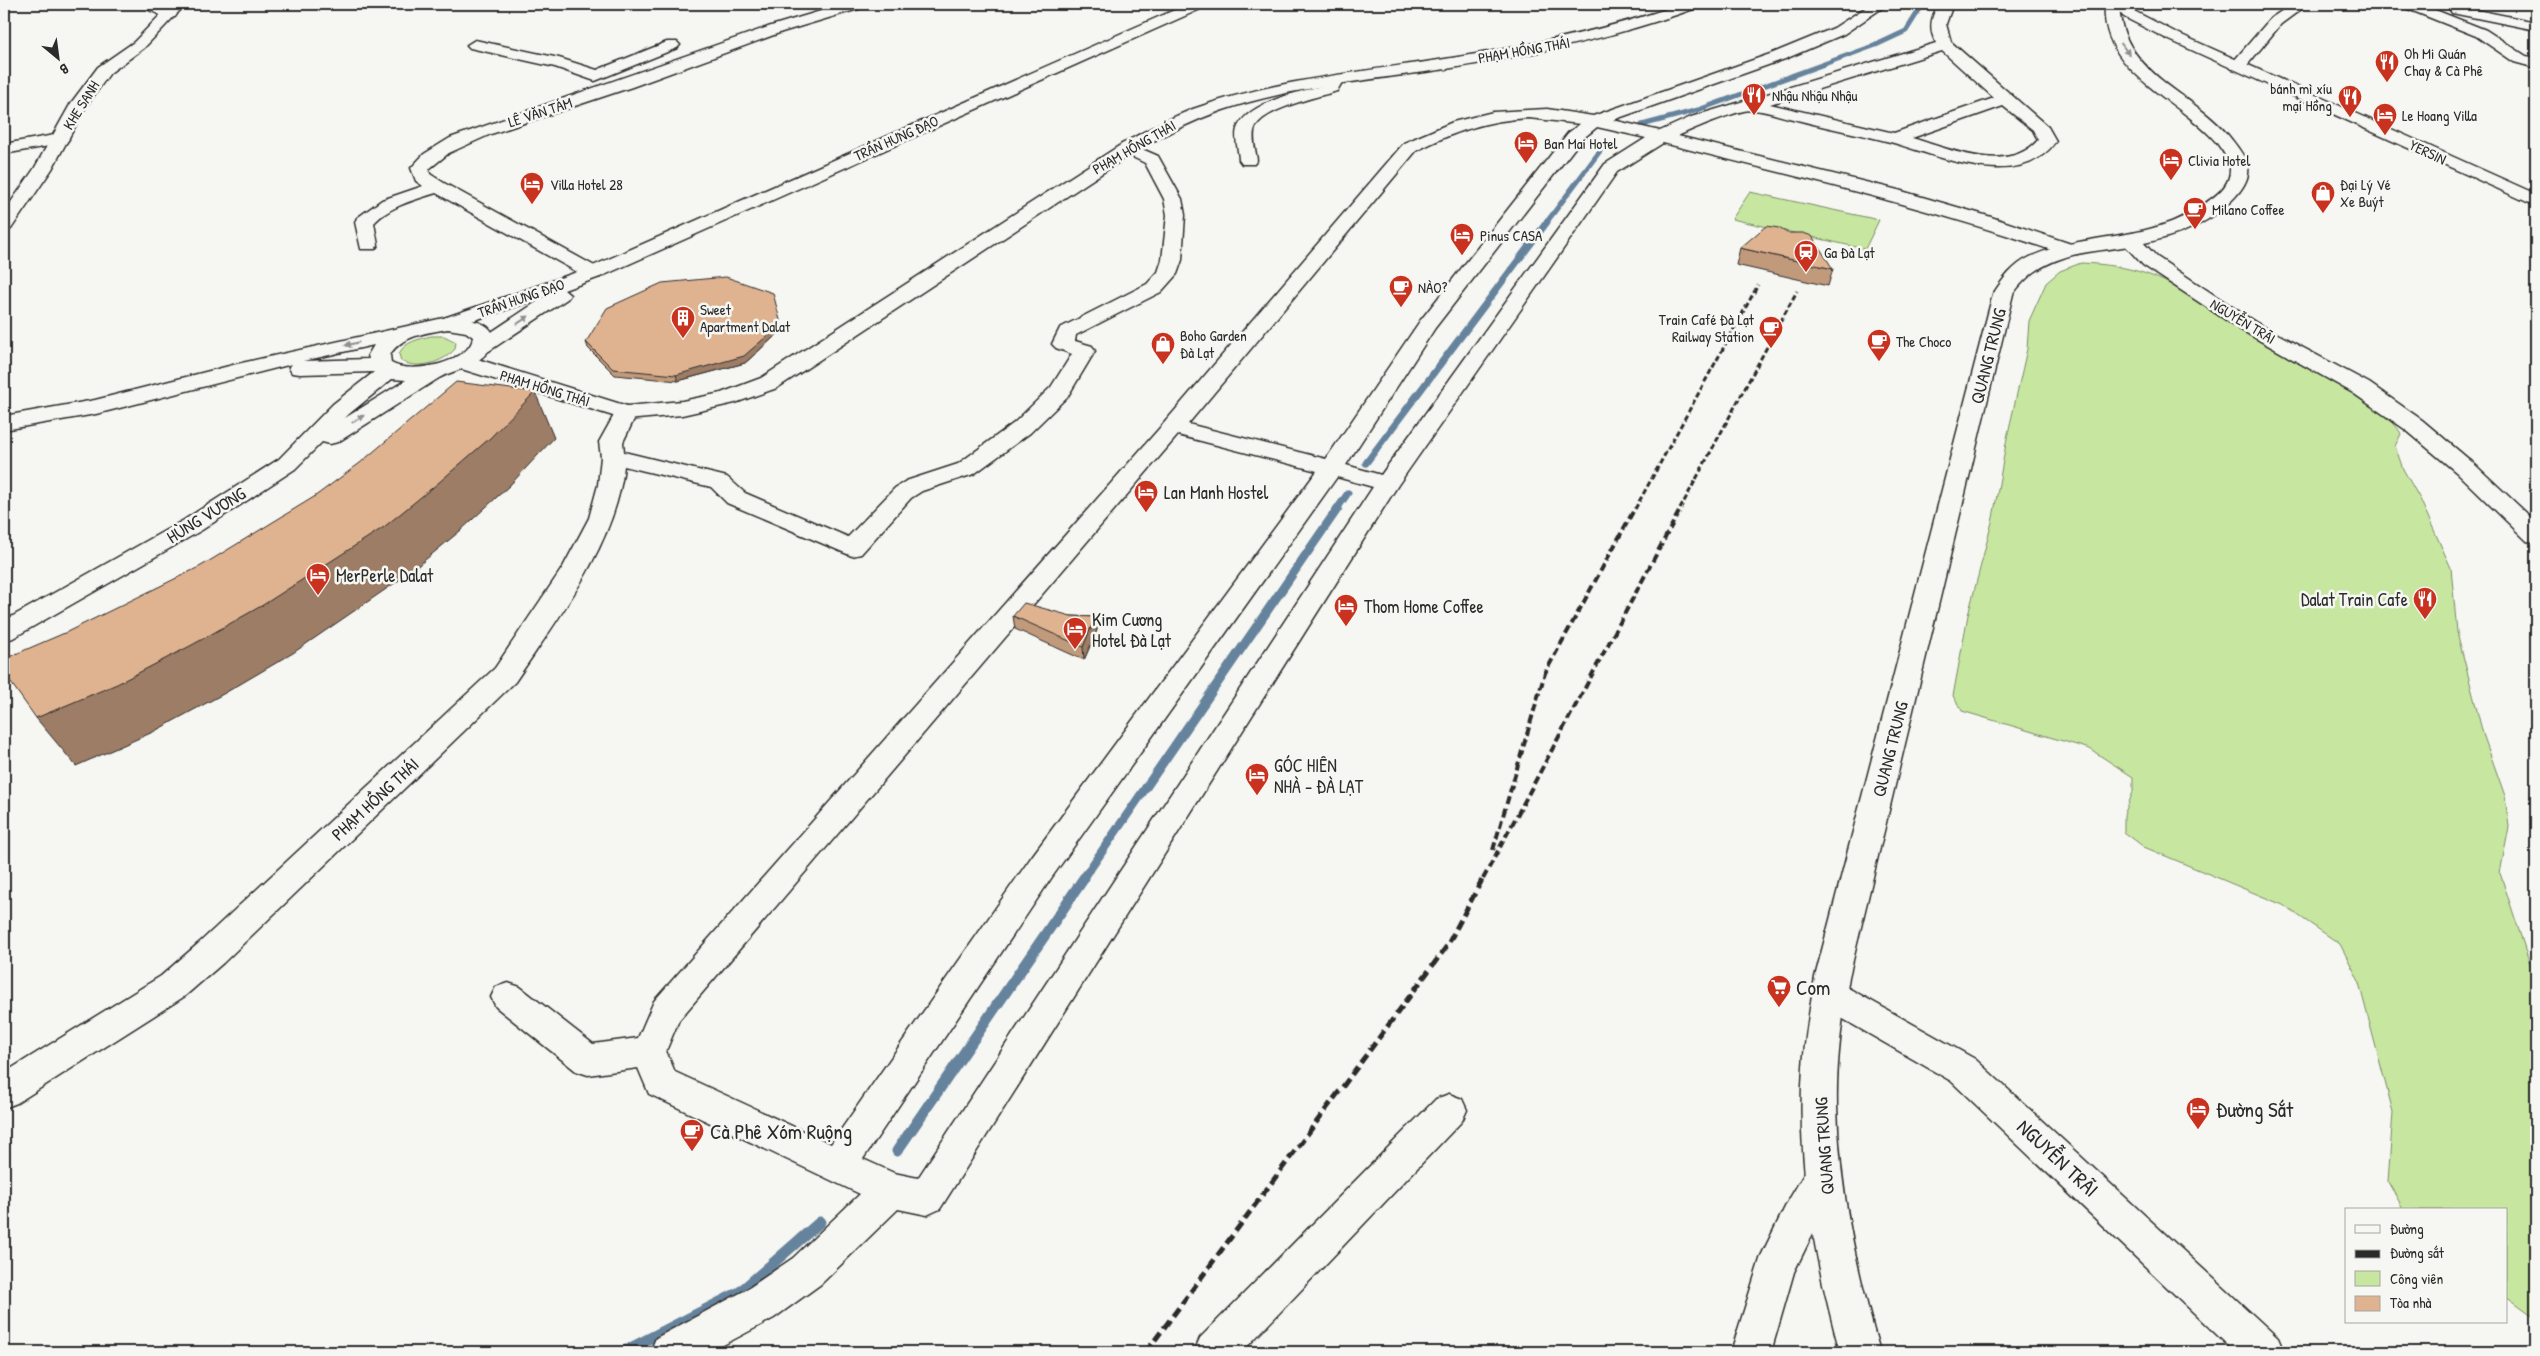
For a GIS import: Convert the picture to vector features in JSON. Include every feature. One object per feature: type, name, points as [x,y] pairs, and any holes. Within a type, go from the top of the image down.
[{"type":"main road","points":[[154,4],[154,7],[175,9]]},
{"type":"main road","name":"LÊ VĂN TÁM","points":[[593,273],[438,187],[422,177],[420,168],[429,159],[450,146],[485,131],[639,80],[776,30],[860,4]]},
{"type":"main road","name":"TRẦN HƯNG ĐẠO","points":[[448,323],[593,273],[1200,4]]},
{"type":"main road","name":"PHẠM HỒNG THÁI","points":[[463,362],[626,413],[691,406],[727,398],[769,383],[1128,148],[1165,128],[1199,113],[1265,94],[1559,45],[1649,22],[1694,4]]},
{"type":"main road","points":[[838,1164],[1041,868],[1332,468],[1427,325],[1574,137],[1592,122],[1779,56],[1839,31],[1881,4]]},
{"type":"main road","points":[[1753,104],[1895,138],[1974,160],[2002,163],[2026,160],[2042,151],[2047,141],[2040,127],[2005,100],[1941,40],[1937,25],[1946,4]]},
{"type":"main road","points":[[2112,4],[2115,35],[2122,47],[2153,82],[2181,101]]},
{"type":"main road","points":[[2238,66],[2276,21],[2301,4]]},
{"type":"main road","points":[[2408,4],[2480,33],[2520,59],[2536,63]]},
{"type":"main road","points":[[2420,4],[2536,26]]},
{"type":"main road","points":[[2126,7],[2138,45],[2181,101],[2229,147],[2238,161],[2239,176],[2227,196],[2202,214],[2170,231],[2132,242]]},
{"type":"main road","name":"YERSIN","points":[[2126,7],[2238,66],[2536,201]]},
{"type":"main road","name":"KHE SANH","points":[[4,225],[44,169],[77,107],[104,70],[139,45],[175,9]]},
{"type":"main road","points":[[475,45],[559,63],[598,75]]},
{"type":"main road","points":[[450,146],[528,105],[672,45]]},
{"type":"main road","points":[[1946,45],[1697,121],[1659,138],[1611,168],[1387,484],[927,1197],[891,1190],[661,1083],[649,1051],[666,1011],[1173,427],[1410,147],[1442,130],[1471,120],[1505,115],[1547,114],[1592,122],[1659,138],[1897,194],[1992,222],[2070,250]]},
{"type":"main road","points":[[1248,160],[1246,130],[1253,118],[1265,111],[1332,88],[1334,82]]},
{"type":"main road","points":[[1895,138],[2005,100]]},
{"type":"main road","points":[[4,149],[60,139]]},
{"type":"main road","points":[[613,457],[662,467],[719,482],[736,498],[852,548],[903,493],[914,486],[966,469],[980,460],[1022,428],[1060,391],[1084,351],[1063,344],[1067,332],[1154,288],[1167,274],[1174,250],[1176,215],[1173,199],[1152,160],[1128,148]]},
{"type":"main road","points":[[368,245],[364,222],[373,212],[390,203],[438,187]]},
{"type":"main road","name":"QUANG TRUNG","points":[[1860,1352],[1833,1240],[1824,1176],[1820,1120],[1820,1069],[1829,994],[2003,294],[2014,276],[2045,257],[2070,250],[2132,242]]},
{"type":"main road","name":"NGUYỄN TRÃI","points":[[2132,242],[2150,262],[2248,326],[2361,388],[2414,425],[2464,467],[2536,536]]},
{"type":"main road","name":"TRẦN HƯNG ĐẠO","points":[[463,362],[482,346],[593,273]]},
{"type":"main road","points":[[4,423],[96,407],[236,370],[448,323],[463,324],[482,332],[484,339],[482,346]]},
{"type":"main road","points":[[384,368],[379,358],[382,350],[390,342],[417,329]]},
{"type":"main road","points":[[287,464],[430,374],[463,362]]},
{"type":"main road","points":[[236,370],[384,368],[414,376],[430,374]]},
{"type":"main road","name":"HÙNG VƯƠNG","points":[[4,632],[192,525],[287,464],[384,368]]},
{"type":"main road","name":"PHẠM HỒNG THÁI","points":[[4,1092],[173,986],[211,953],[505,675],[540,626],[576,567],[601,518],[608,498],[613,457],[611,442],[626,413]]},
{"type":"main road","points":[[1173,427],[1387,484]]},
{"type":"main road","name":"NGUYỄN TRÃI","points":[[1829,994],[1963,1070],[2264,1352]]},
{"type":"main road","points":[[508,997],[588,1060],[649,1051]]},
{"type":"main road","points":[[1219,1351],[1449,1110]]},
{"type":"main road","points":[[1751,1352],[1774,1269],[1800,1216],[1824,1176]]},
{"type":"main road","points":[[670,1352],[760,1304],[807,1271],[891,1190]]},
{"type":"green space","points":[[1750,192],[1879,220],[1865,249],[1732,219]]},
{"type":"green space","points":[[2081,263],[2125,268],[2156,277],[2188,295],[2252,337],[2357,395],[2392,422],[2401,434],[2395,446],[2403,469],[2420,499],[2451,568],[2457,632],[2483,734],[2505,796],[2509,827],[2500,873],[2536,982],[2536,1318],[2508,1297],[2508,1208],[2403,1208],[2388,1182],[2393,1112],[2358,979],[2340,944],[2283,905],[2144,847],[2124,832],[2124,815],[2133,792],[2133,777],[2090,749],[1962,711],[1953,696],[1968,615],[1993,518],[2007,438],[2027,349],[2029,321],[2046,283],[2060,271]]},
{"type":"green space","points":[[431,336],[444,336],[456,342],[455,349],[444,358],[430,364],[414,365],[401,361],[399,354],[404,347],[412,342]]},
{"type":"building","points":[[1766,226],[1779,228],[1787,233],[1803,233],[1812,236],[1833,269],[1740,248]]},
{"type":"building","name":"Sweet Apartment Dalat","points":[[726,277],[773,293],[781,324],[744,356],[676,375],[613,369],[586,342],[607,308],[662,283]]},
{"type":"building","points":[[456,382],[535,392],[490,438],[384,527],[263,605],[192,645],[117,684],[36,718],[4,673],[4,659],[67,632],[201,566],[314,497],[360,463]]},
{"type":"building","points":[[1024,603],[1071,616],[1095,617],[1083,647],[1013,616]]},
{"type":"waterway","points":[[1642,125],[1698,110],[1876,45],[1906,31],[1923,4]]},
{"type":"waterway","points":[[1546,223],[1606,143]]},
{"type":"waterway","points":[[1366,463],[1547,222]]},
{"type":"waterway","points":[[1337,509],[1348,493]]},
{"type":"waterway","points":[[1083,879],[1338,508]]},
{"type":"waterway","points":[[897,1151],[1084,878]]},
{"type":"waterway","points":[[623,1352],[740,1292],[820,1222]]},
{"type":"railway","points":[[1635,509],[1758,285]]},
{"type":"railway","points":[[1680,509],[1797,291]]},
{"type":"railway","points":[[1493,850],[1545,673],[1635,508]]},
{"type":"railway","points":[[1483,879],[1681,508]]},
{"type":"railway","points":[[1146,1352],[1447,946],[1483,878]]},
{"type":"place","name":"Oh Mi Quán Chay & Cà Phê","points":[[2387,83]]},
{"type":"place","name":"Nhậu Nhậu Nhậu","points":[[1754,116]]},
{"type":"place","name":"bánh mì xíu mại Hồng","points":[[2350,118]]},
{"type":"place","name":"Le Hoang Villa","points":[[2385,136]]},
{"type":"place","name":"Ban Mai Hotel","points":[[1526,164]]},
{"type":"place","name":"Clivia Hotel","points":[[2171,181]]},
{"type":"place","name":"Villa Hotel 28","points":[[532,205]]},
{"type":"place","name":"Đại Lý Vé Xe Buýt","points":[[2323,214]]},
{"type":"place","name":"Milano Coffee","points":[[2195,230]]},
{"type":"place","name":"Pinus CASA","points":[[1462,256]]},
{"type":"place","name":"Ga Đà Lạt","points":[[1806,273]]},
{"type":"place","name":"NÀO?","points":[[1401,308]]},
{"type":"place","name":"Sweet Apartment Dalat","points":[[683,339]]},
{"type":"place","name":"Train Café Đà Lạt Railway Station","points":[[1771,349]]},
{"type":"place","name":"The Choco","points":[[1879,362]]},
{"type":"place","name":"Boho Garden Đà Lạt","points":[[1163,365]]},
{"type":"place","name":"Lan Manh Hostel","points":[[1146,513]]},
{"type":"place","name":"MerPerle Dalat","points":[[318,596]]},
{"type":"place","name":"Dalat Train Cafe","points":[[2425,620]]},
{"type":"place","name":"Thom Home Coffee","points":[[1346,627]]},
{"type":"place","name":"Kim Cương Hotel Đà Lạt","points":[[1075,650]]},
{"type":"place","name":"GÓC HIÊN NHÀ - ĐÀ LẠT","points":[[1257,796]]},
{"type":"place","name":"Com","points":[[1779,1008]]},
{"type":"place","name":"Đường Sắt","points":[[2198,1130]]},
{"type":"place","name":"Cà Phê Xóm Ruộng","points":[[692,1152]]}]
